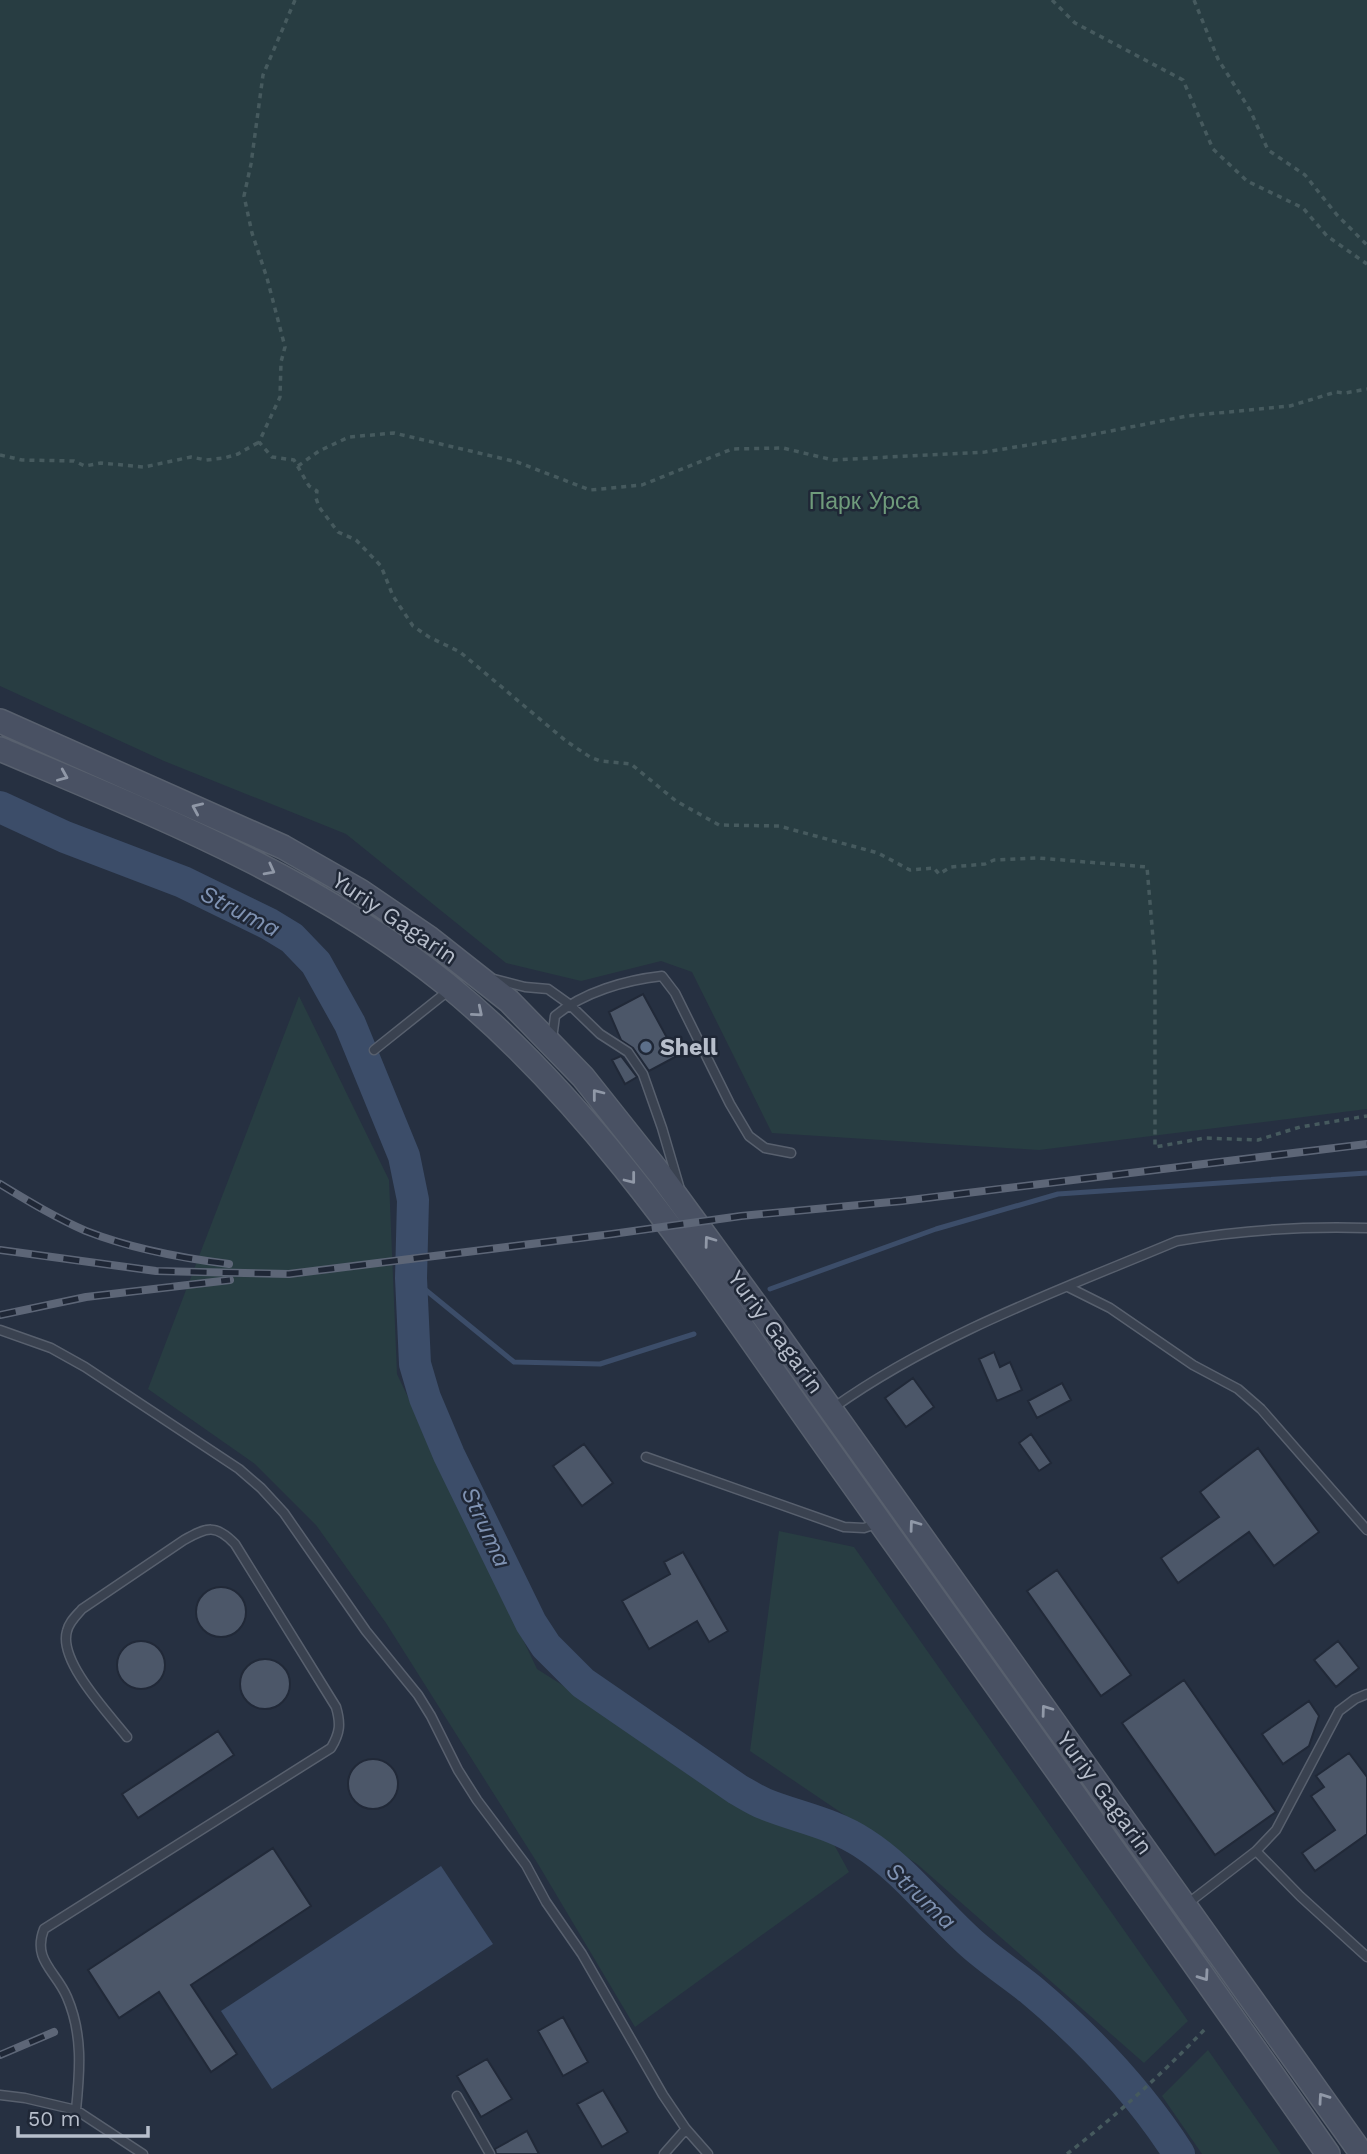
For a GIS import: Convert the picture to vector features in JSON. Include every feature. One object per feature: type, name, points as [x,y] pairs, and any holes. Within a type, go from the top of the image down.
[{"type":"street","name":"Yuriy Gagarin","points":[[0,721],[283,847],[360,891],[429,939],[509,1001],[583,1077],[684,1206],[831,1409],[1362,2154]]},
{"type":"street","name":"Yuriy Gagarin","points":[[0,749],[180,826],[313,893],[370,930],[451,989],[503,1033],[573,1108],[721,1296],[1328,2154]]},
{"type":"lane","points":[[474,974],[525,987],[548,989],[569,1004],[600,1034],[628,1052],[643,1074],[673,1162],[684,1206]]},
{"type":"lane","points":[[552,1045],[555,1016],[569,1004],[640,979],[662,976],[675,993],[730,1104],[749,1136],[765,1148],[791,1153]]},
{"type":"lane","points":[[374,1050],[451,989]]},
{"type":"lane","points":[[831,1409],[876,1378],[934,1347],[1177,1241],[1220,1234],[1314,1226],[1367,1228]]},
{"type":"lane","points":[[1068,1287],[1110,1308],[1192,1365],[1238,1389],[1261,1409],[1367,1530]]},
{"type":"lane","points":[[0,1331],[51,1348],[85,1367],[239,1469],[284,1513],[366,1631],[424,1706],[477,1800],[526,1865],[545,1902],[582,1954],[663,2095],[686,2130],[708,2154]]},
{"type":"lane","points":[[646,1457],[844,1527],[864,1528],[880,1523]]},
{"type":"lane","points":[[76,2110],[80,2065],[78,2032],[67,1996],[41,1954],[40,1941],[44,1929],[331,1748],[338,1736],[340,1723],[336,1707],[235,1544],[224,1532],[211,1529],[184,1540],[82,1609],[72,1620],[66,1633],[66,1648],[72,1663],[127,1737]]},
{"type":"lane","points":[[1165,1920],[1256,1851],[1276,1829],[1339,1711],[1367,1694]]},
{"type":"lane","points":[[1256,1851],[1300,1896],[1367,1956]]},
{"type":"lane","points":[[0,2095],[76,2110],[143,2154]]},
{"type":"lane","points":[[457,2096],[490,2154]]},
{"type":"lane","points":[[664,2154],[686,2130]]},
{"type":"path","points":[[0,455],[22,460],[74,461],[85,466],[101,463],[144,467],[191,457],[206,460],[224,458],[239,454],[260,442],[280,397],[281,362],[285,347],[244,196],[263,75],[295,0]]},
{"type":"path","points":[[1052,0],[1075,23],[1183,80],[1213,149],[1247,181],[1303,208],[1327,236],[1367,264]]},
{"type":"path","points":[[1194,0],[1218,59],[1250,110],[1268,150],[1305,175],[1336,215],[1367,245]]},
{"type":"path","points":[[298,466],[318,451],[349,437],[394,433],[517,462],[590,490],[642,485],[732,449],[783,449],[833,460],[985,452],[1186,416],[1290,406],[1336,392],[1367,389]]},
{"type":"path","points":[[260,442],[272,457],[294,460],[309,486],[317,491],[319,507],[338,532],[356,540],[381,566],[393,596],[414,626],[429,638],[460,652],[566,741],[590,757],[600,761],[631,764],[676,801],[719,825],[779,825],[878,853],[910,870],[934,868],[939,874],[951,867],[985,864],[994,860],[1038,858],[1147,867],[1155,962],[1155,1147],[1205,1138],[1258,1140],[1300,1127],[1367,1116]]},
{"type":"path","points":[[1067,2154],[1112,2118],[1207,2027]]},
{"type":"green space","name":"Парк Урса","points":[[0,0],[1367,0],[1367,1109],[1039,1150],[772,1133],[692,972],[661,961],[581,981],[506,963],[346,834],[164,761],[0,686]]},
{"type":"green space","points":[[299,996],[389,1180],[397,1374],[537,1669],[772,1818],[831,1839],[849,1872],[635,2027],[538,1864],[386,1623],[316,1525],[255,1464],[148,1389]]},
{"type":"green space","points":[[779,1531],[854,1547],[1188,2021],[1144,2063],[917,1864],[750,1751]]},
{"type":"green space","points":[[1208,2050],[1281,2154],[1202,2154],[1162,2096]]},
{"type":"water","points":[[441,1866],[493,1944],[272,2089],[221,2011]]},
{"type":"building","points":[[643,994],[677,1056],[649,1071],[633,1048],[621,1040],[609,1012]]},
{"type":"building","points":[[621,1056],[637,1077],[625,1084],[612,1060]]},
{"type":"building","points":[[994,1352],[1000,1367],[1010,1362],[1022,1390],[997,1401],[979,1359]]},
{"type":"building","points":[[913,1378],[934,1407],[906,1427],[885,1398]]},
{"type":"building","points":[[1062,1383],[1071,1400],[1037,1418],[1028,1401]]},
{"type":"building","points":[[1031,1434],[1051,1463],[1039,1471],[1019,1443]]},
{"type":"building","points":[[584,1444],[613,1483],[582,1506],[553,1466]]},
{"type":"building","points":[[1258,1448],[1319,1532],[1274,1566],[1249,1532],[1178,1583],[1161,1558],[1219,1517],[1200,1492]]},
{"type":"building","points":[[683,1552],[728,1631],[709,1642],[697,1621],[649,1649],[622,1601],[670,1574],[664,1562]]},
{"type":"building","points":[[1057,1570],[1131,1675],[1101,1696],[1027,1591]]},
{"type":"building","points":[[221,1587],[239,1594],[246,1612],[239,1630],[221,1637],[203,1630],[196,1612],[203,1594]]},
{"type":"building","points":[[141,1641],[158,1648],[165,1665],[158,1682],[141,1689],[124,1682],[117,1665],[124,1648]]},
{"type":"building","points":[[1338,1641],[1359,1668],[1336,1687],[1314,1660]]},
{"type":"building","points":[[265,1659],[283,1666],[290,1684],[283,1702],[265,1709],[247,1702],[240,1684],[247,1666]]},
{"type":"building","points":[[1184,1680],[1276,1812],[1215,1855],[1122,1723]]},
{"type":"building","points":[[1309,1701],[1319,1716],[1309,1746],[1283,1764],[1262,1734]]},
{"type":"building","points":[[218,1731],[234,1755],[138,1818],[122,1794]]},
{"type":"building","points":[[1349,1753],[1367,1777],[1367,1834],[1315,1871],[1302,1853],[1335,1830],[1311,1796],[1324,1787],[1316,1776]]},
{"type":"building","points":[[373,1759],[391,1766],[398,1784],[391,1802],[373,1809],[355,1802],[348,1784],[355,1766]]},
{"type":"building","points":[[273,1848],[311,1906],[191,1985],[237,2054],[211,2072],[159,1992],[119,2018],[88,1970]]},
{"type":"building","points":[[563,2017],[588,2062],[563,2076],[538,2031]]},
{"type":"building","points":[[487,2059],[512,2099],[481,2117],[457,2076]]},
{"type":"building","points":[[603,2090],[628,2132],[602,2147],[577,2104]]},
{"type":"building","points":[[527,2131],[539,2154],[496,2154],[495,2149]]},
{"type":"waterway","name":"Struma","points":[[0,807],[65,837],[183,882],[269,924],[292,938],[316,963],[350,1024],[404,1156],[413,1200],[411,1278],[415,1364],[425,1398],[449,1455],[531,1623],[546,1646],[583,1683],[737,1789],[765,1804],[840,1830],[878,1853],[972,1944],[1030,1989],[1071,2026],[1129,2087],[1179,2154]]},
{"type":"waterway","points":[[770,1289],[936,1229],[1058,1194],[1367,1173]]},
{"type":"waterway","points":[[411,1278],[514,1362],[600,1364],[694,1334]]},
{"type":"railway","points":[[0,1250],[156,1271],[289,1274],[741,1216],[902,1201],[1367,1144]]},
{"type":"railway","points":[[0,1184],[64,1221],[103,1237],[157,1252],[229,1264]]},
{"type":"railway","points":[[0,1315],[86,1297],[230,1280]]},
{"type":"railway","points":[[0,2055],[54,2032]]},
{"type":"place","name":"Shell","points":[[646,1047]]}]
